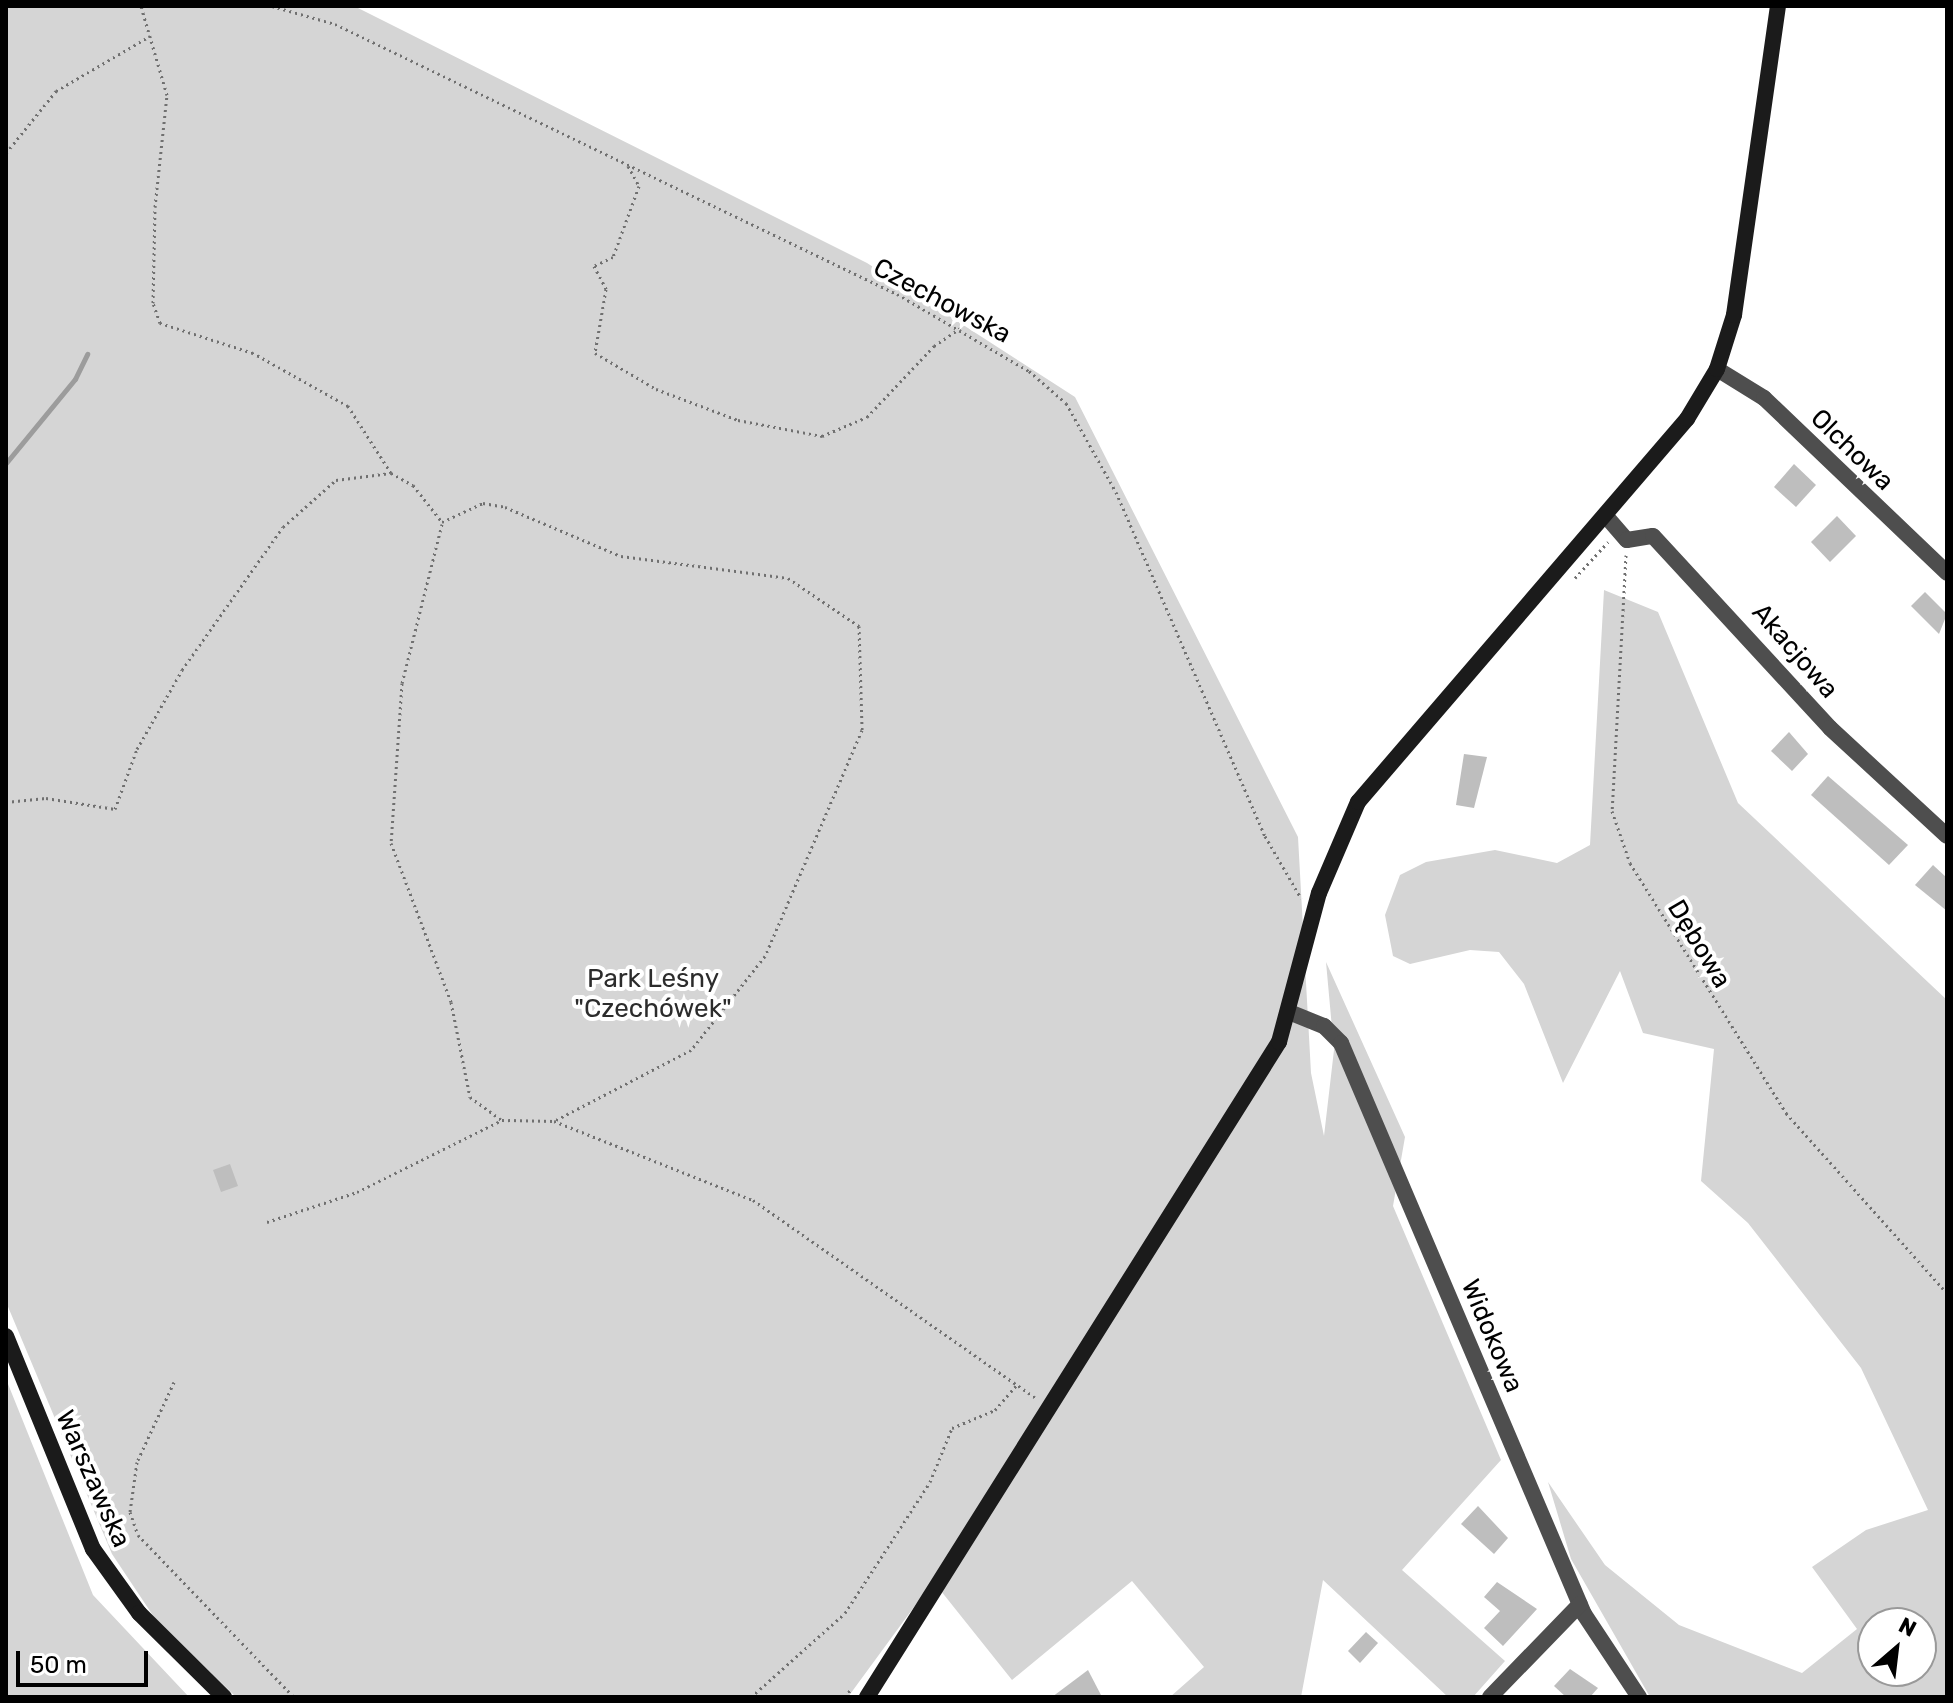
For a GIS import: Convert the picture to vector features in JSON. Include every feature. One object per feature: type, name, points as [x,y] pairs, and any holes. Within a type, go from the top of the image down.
[{"type":"street","points":[[867,1697],[1053,1409],[1279,1042],[1313,919],[1358,802],[1687,419],[1717,369],[1734,315],[1778,6]]},
{"type":"street","name":"Olchowa","points":[[1717,369],[1764,398],[1947,573]]},
{"type":"street","points":[[1605,515],[1627,540]]},
{"type":"street","name":"Akacjowa","points":[[1627,540],[1653,536],[1663,545],[1830,728],[1947,836]]},
{"type":"street","name":"Widokowa","points":[[1289,1012],[1324,1026],[1341,1043],[1580,1604],[1639,1697]]},
{"type":"street","name":"Warszawska","points":[[6,1336],[93,1549],[139,1613],[224,1697]]},
{"type":"street","points":[[1490,1697],[1580,1604]]},
{"type":"path","points":[[141,6],[167,95],[155,207],[153,303],[160,323],[253,353],[348,406],[391,473],[413,485],[442,522]]},
{"type":"path","name":"Czechowska","points":[[272,6],[335,24],[961,328],[1066,403],[1116,492],[1265,836],[1313,919]]},
{"type":"path","points":[[6,153],[56,91],[150,36]]},
{"type":"path","points":[[628,166],[639,186],[613,257],[594,266],[606,289],[595,353],[656,389],[738,420],[822,436],[867,417],[934,346],[961,328]]},
{"type":"path","points":[[6,802],[46,798],[115,809],[137,749],[182,670],[283,527],[336,480],[391,473]]},
{"type":"path","points":[[442,522],[483,503],[621,556],[788,578],[859,626],[864,654],[862,730],[765,956],[691,1050],[554,1121]]},
{"type":"path","points":[[442,522],[402,683],[391,843],[451,1002],[470,1097],[502,1120]]},
{"type":"path","name":"Dębowa","points":[[1627,540],[1611,764],[1612,811],[1630,863],[1786,1113],[1947,1293]]},
{"type":"path","points":[[1304,902],[1306,892]]},
{"type":"path","points":[[267,1222],[357,1192],[502,1120],[554,1121],[753,1200],[1053,1409]]},
{"type":"path","points":[[174,1382],[137,1462],[130,1512],[138,1535],[294,1697]]},
{"type":"path","points":[[751,1697],[845,1613],[937,1469],[952,1428],[995,1410],[1017,1385]]},
{"type":"path","points":[[845,1697],[858,1679]]},
{"type":"green space","name":"Park Leśny \"Czechówek\"","points":[[6,6],[354,6],[867,263],[1075,397],[1298,837],[1311,1073],[1324,1136],[1334,1050],[1326,962],[1405,1137],[1393,1206],[1501,1460],[1402,1570],[1505,1661],[1473,1697],[1448,1697],[1323,1580],[1301,1697],[1170,1697],[1204,1667],[1132,1581],[1012,1680],[933,1581],[848,1697],[236,1697],[156,1620],[112,1554],[6,1302]]},
{"type":"green space","points":[[1604,590],[1658,612],[1738,803],[1947,1000],[1947,1697],[1650,1697],[1571,1559],[1548,1482],[1605,1565],[1679,1625],[1802,1673],[1857,1629],[1812,1567],[1866,1530],[1928,1510],[1861,1368],[1748,1223],[1701,1181],[1714,1049],[1643,1033],[1620,971],[1563,1083],[1524,984],[1499,952],[1470,950],[1410,964],[1393,956],[1385,915],[1400,875],[1426,862],[1495,850],[1557,863],[1590,845]]},
{"type":"green space","points":[[6,1379],[93,1595],[189,1697],[6,1697]]},
{"type":"building","points":[[1794,464],[1816,485],[1796,507],[1774,487]]},
{"type":"building","points":[[1837,516],[1856,536],[1830,562],[1811,542]]},
{"type":"building","points":[[1925,592],[1947,614],[1939,634],[1911,606]]},
{"type":"building","points":[[1789,732],[1808,754],[1792,771],[1771,751]]},
{"type":"building","points":[[1464,754],[1487,757],[1474,808],[1456,805]]},
{"type":"building","points":[[1828,776],[1908,845],[1889,865],[1811,795]]},
{"type":"building","points":[[1933,865],[1947,878],[1947,911],[1915,885]]},
{"type":"building","points":[[230,1164],[238,1186],[221,1192],[213,1170]]},
{"type":"building","points":[[1478,1506],[1508,1538],[1494,1554],[1461,1524]]},
{"type":"building","points":[[1497,1582],[1537,1609],[1503,1646],[1484,1628],[1500,1611],[1484,1597]]},
{"type":"building","points":[[1366,1632],[1378,1643],[1360,1663],[1348,1651]]},
{"type":"building","points":[[1570,1669],[1598,1688],[1590,1697],[1566,1697],[1554,1686]]},
{"type":"building","points":[[1088,1670],[1102,1697],[1052,1697]]},
{"type":"waterway","points":[[6,463],[75,379],[87,354]]}]
